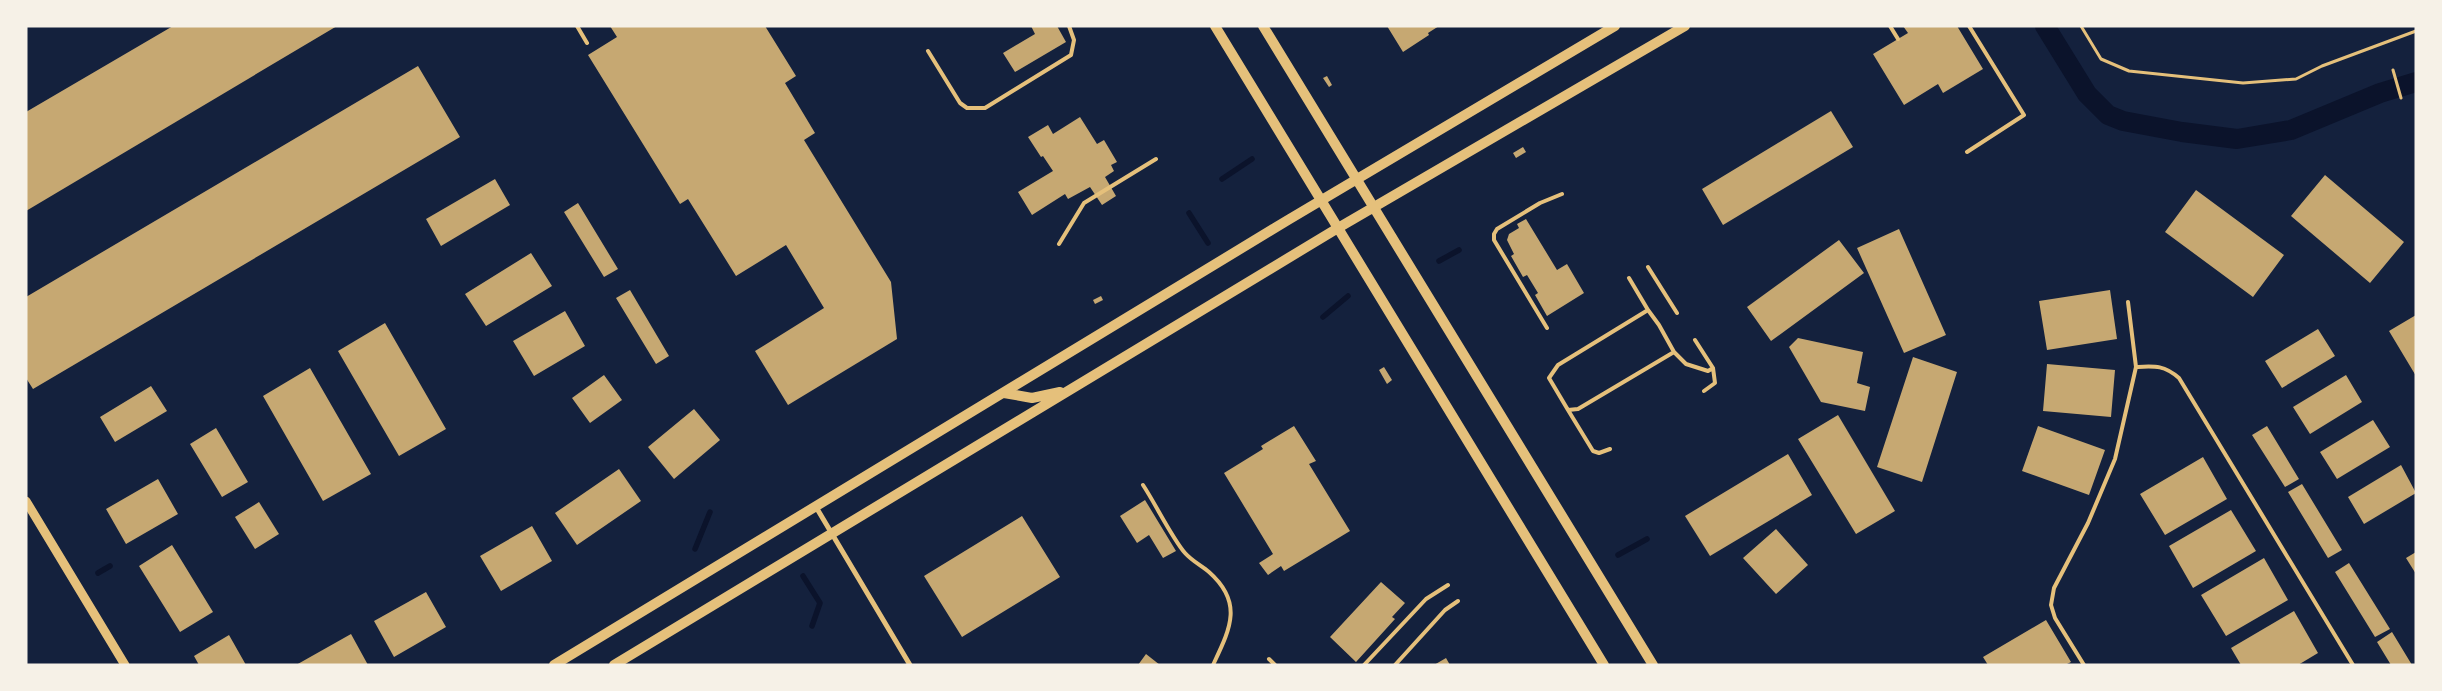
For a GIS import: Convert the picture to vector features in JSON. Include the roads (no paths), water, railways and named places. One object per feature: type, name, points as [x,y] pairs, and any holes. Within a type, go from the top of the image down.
[{"type":"main road","points":[[1215,26],[1604,665]]},
{"type":"main road","points":[[1263,26],[1653,665]]},
{"type":"main road","points":[[554,665],[1321,201],[1615,26]]},
{"type":"main road","points":[[614,665],[1338,228],[1684,26]]},
{"type":"main road","points":[[1004,393],[1032,398],[1073,388]]},
{"type":"street","points":[[26,501],[125,665]]},
{"type":"street","points":[[816,507],[910,665]]},
{"type":"lane","points":[[577,26],[587,43]]},
{"type":"lane","points":[[928,51],[960,103],[967,108],[985,108],[1070,55],[1074,40],[1069,26]]},
{"type":"lane","points":[[1890,26],[1898,39]]},
{"type":"lane","points":[[1967,152],[2024,115],[1969,26]]},
{"type":"lane","points":[[1058,244],[1084,203],[1156,159]]},
{"type":"lane","points":[[1547,328],[1494,240],[1494,234],[1497,229],[1540,203],[1562,194]]},
{"type":"lane","points":[[1648,267],[1677,313]]},
{"type":"lane","points":[[1629,278],[1648,310],[1663,330],[1674,352],[1686,364],[1704,370],[1713,368]]},
{"type":"lane","points":[[2084,665],[2055,618],[2051,605],[2054,588],[2088,523],[2115,459],[2136,367],[2128,302]]},
{"type":"lane","points":[[1610,449],[1599,453],[1593,451],[1550,378],[1558,365],[1648,310]]},
{"type":"lane","points":[[1695,340],[1713,368],[1715,383],[1704,391]]},
{"type":"lane","points":[[1568,410],[1578,409],[1674,352]]},
{"type":"lane","points":[[2136,367],[2167,368],[2179,378],[2353,665]]},
{"type":"lane","points":[[1144,485],[1185,553],[1210,573],[1227,596],[1231,612],[1230,630],[1213,665]]},
{"type":"lane","points":[[1364,665],[1426,599],[1448,585]]},
{"type":"lane","points":[[1395,665],[1445,610],[1458,601]]},
{"type":"lane","points":[[1269,659],[1275,665]]},
{"type":"waterway","points":[[2045,26],[2087,94],[2108,115],[2123,121],[2182,132],[2237,139],[2291,130],[2380,93],[2416,82]]},
{"type":"waterway","points":[[1222,179],[1252,159]]},
{"type":"waterway","points":[[1189,213],[1208,243]]},
{"type":"waterway","points":[[1439,261],[1459,250]]},
{"type":"waterway","points":[[1323,317],[1348,296]]},
{"type":"waterway","points":[[695,549],[710,512]]},
{"type":"waterway","points":[[1618,555],[1647,539]]},
{"type":"waterway","points":[[98,573],[110,566]]},
{"type":"waterway","points":[[803,576],[820,603],[812,626]]}]
